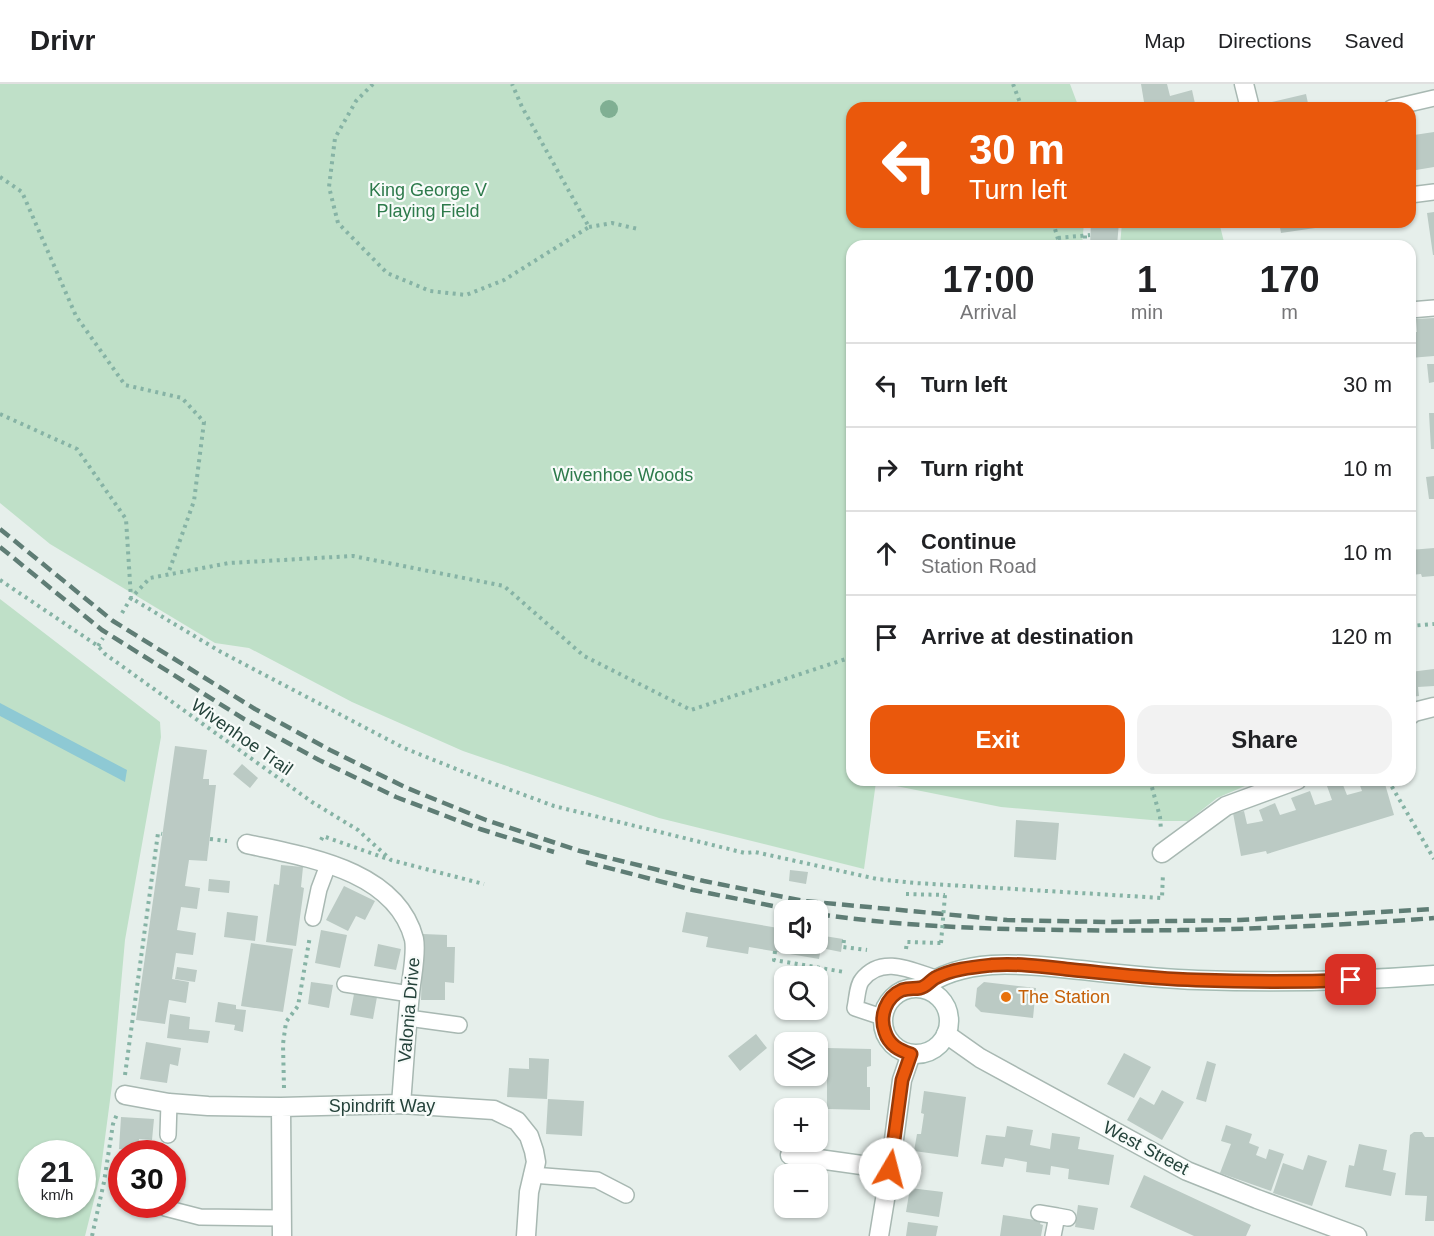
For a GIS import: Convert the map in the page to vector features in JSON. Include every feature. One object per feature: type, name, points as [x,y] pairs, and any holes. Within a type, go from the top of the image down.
[{"type":"street","points":[[1244,84],[1248,102]]},
{"type":"street","points":[[1416,713],[1434,707]]},
{"type":"street","points":[[1162,854],[1226,806],[1281,786]]},
{"type":"street","name":"Valonia Drive","points":[[247,844],[352,873],[387,894],[404,915],[414,941],[401,1104]]},
{"type":"street","points":[[929,983],[945,1005],[949,1019],[946,1034],[942,1041],[928,1052],[911,1054],[893,1045],[886,1037],[882,1017],[885,1007],[901,991],[966,968],[1014,965],[1198,980],[1317,982],[1434,975]]},
{"type":"street","name":"West Street","points":[[946,1034],[980,1058],[1187,1171],[1330,1231],[1357,1236]]},
{"type":"street","points":[[879,1236],[902,1080],[911,1054]]},
{"type":"street","name":"Spindrift Way","points":[[125,1095],[169,1103],[283,1107],[401,1104],[494,1110],[517,1121],[529,1136],[534,1151],[536,1162],[529,1192],[526,1236]]},
{"type":"street","points":[[282,1227],[283,1107]]},
{"type":"street","points":[[790,1155],[890,1169]]},
{"type":"lane","points":[[1416,102],[1434,98]]},
{"type":"lane","points":[[1416,194],[1434,192]]},
{"type":"lane","points":[[1416,310],[1434,308]]},
{"type":"lane","points":[[313,918],[319,889],[328,865]]},
{"type":"lane","points":[[882,1017],[855,1008],[861,981],[879,966],[898,966],[929,983]]},
{"type":"lane","points":[[345,984],[410,994]]},
{"type":"lane","points":[[408,1018],[459,1024]]},
{"type":"lane","points":[[168,1135],[169,1103]]},
{"type":"lane","points":[[532,1175],[597,1180],[626,1195]]},
{"type":"lane","points":[[186,1213],[282,1227]]},
{"type":"lane","points":[[1040,1213],[1062,1217],[1053,1236]]},
{"type":"path","points":[[373,84],[356,101],[335,138],[328,186],[338,223],[387,273],[430,291],[466,295],[504,280],[589,227],[612,223],[638,229]]},
{"type":"path","points":[[512,84],[522,107],[589,227]]},
{"type":"path","points":[[1013,84],[1020,102]]},
{"type":"path","points":[[0,177],[22,192],[76,316],[125,385],[182,398],[204,422],[194,501],[168,574]]},
{"type":"path","points":[[1055,228],[1058,238],[1088,235],[1087,240]]},
{"type":"path","points":[[0,414],[77,449],[126,519],[131,598]]},
{"type":"path","points":[[122,613],[131,598],[150,578],[229,563],[353,556],[504,586],[584,656],[691,710],[846,659]]},
{"type":"path","name":"Wivenhoe Trail","points":[[0,580],[98,646],[105,654],[312,802],[358,830],[392,860],[484,884]]},
{"type":"path","points":[[131,598],[221,652],[404,748],[554,806],[745,853],[755,852],[877,879],[1162,898],[1163,876]]},
{"type":"path","points":[[1416,626],[1434,624]]},
{"type":"path","points":[[98,646],[104,638]]},
{"type":"path","points":[[1152,786],[1160,817],[1162,854]]},
{"type":"path","points":[[1391,786],[1434,860]]},
{"type":"path","points":[[92,1236],[104,1182],[113,1124],[125,1095],[124,1084],[158,833],[162,834]]},
{"type":"path","points":[[912,893],[915,883]]},
{"type":"path","points":[[905,952],[907,942],[941,943],[945,895],[906,894]]},
{"type":"path","points":[[283,1107],[286,1022],[298,1006],[313,918]]},
{"type":"path","points":[[844,940],[843,947],[871,950]]},
{"type":"path","points":[[775,954],[774,960],[850,973]]},
{"type":"green space","name":"Wivenhoe Woods","points":[[0,84],[1070,84],[1077,102],[846,102],[846,228],[1084,228],[1082,240],[846,240],[846,786],[875,786],[864,869],[659,818],[463,751],[352,702],[249,648],[215,643],[50,544],[0,503]]},
{"type":"green space","points":[[1122,228],[1220,228],[1224,240],[1120,240]]},
{"type":"green space","points":[[0,599],[160,722],[161,737],[125,940],[112,1085],[96,1192],[96,1140],[18,1140],[18,1218],[90,1218],[85,1236],[0,1236]]},
{"type":"green space","name":"Wivenhoe Woods","points":[[896,786],[1245,786],[1217,798],[1188,821],[1163,821],[1001,807]]},
{"type":"water","points":[[0,703],[127,770],[125,782],[0,716]]},
{"type":"building","points":[[1141,84],[1167,84],[1170,96],[1192,90],[1195,102],[1144,102]]},
{"type":"building","points":[[1306,94],[1308,102],[1272,102]]},
{"type":"building","points":[[1434,132],[1434,167],[1416,170],[1416,135]]},
{"type":"building","points":[[1434,212],[1434,255],[1433,255],[1427,213]]},
{"type":"building","points":[[1091,228],[1118,228],[1118,240],[1090,240]]},
{"type":"building","points":[[1280,228],[1315,228],[1281,233]]},
{"type":"building","points":[[1434,318],[1434,356],[1416,358],[1416,319]]},
{"type":"building","points":[[1427,364],[1434,364],[1434,382],[1429,383]]},
{"type":"building","points":[[1429,413],[1434,413],[1434,449],[1431,449]]},
{"type":"building","points":[[1434,476],[1434,499],[1429,499],[1426,477]]},
{"type":"building","points":[[1434,548],[1434,576],[1422,577],[1421,574],[1416,574],[1416,550]]},
{"type":"building","points":[[1434,669],[1434,686],[1418,687],[1419,696],[1416,696],[1416,671]]},
{"type":"building","points":[[175,746],[207,750],[203,779],[209,779],[209,785],[216,785],[207,861],[189,860],[185,886],[200,888],[197,909],[181,907],[177,930],[196,933],[193,955],[176,953],[172,979],[189,982],[186,1003],[169,1000],[165,1024],[136,1020]]},
{"type":"building","points":[[242,764],[258,778],[250,788],[233,774]]},
{"type":"building","points":[[1327,786],[1343,786],[1347,795],[1362,791],[1360,786],[1386,786],[1394,815],[1267,854],[1266,851],[1241,856],[1233,813],[1244,811],[1247,824],[1263,821],[1259,810],[1275,803],[1280,815],[1296,810],[1291,798],[1310,791],[1315,805],[1332,800]]},
{"type":"building","points":[[1016,820],[1059,823],[1056,860],[1014,857]]},
{"type":"building","points":[[281,865],[303,867],[301,887],[304,888],[296,946],[266,942],[274,884],[279,885]]},
{"type":"building","points":[[790,870],[808,872],[806,884],[789,881]]},
{"type":"building","points":[[209,879],[230,881],[229,893],[208,891]]},
{"type":"building","points":[[344,886],[375,901],[365,920],[356,916],[348,931],[326,920]]},
{"type":"building","points":[[227,912],[258,916],[255,941],[224,937]]},
{"type":"building","points":[[686,912],[774,927],[774,951],[749,947],[748,954],[706,947],[708,937],[682,932]]},
{"type":"building","points":[[321,930],[347,935],[340,968],[315,963]]},
{"type":"building","points":[[423,934],[447,935],[447,947],[455,947],[454,983],[445,982],[445,1000],[421,1000]]},
{"type":"building","points":[[828,937],[843,939],[841,952],[828,949]]},
{"type":"building","points":[[251,943],[293,949],[283,1012],[241,1006]]},
{"type":"building","points":[[378,944],[401,949],[396,970],[374,966]]},
{"type":"building","points":[[790,954],[820,954],[819,959]]},
{"type":"building","points":[[177,967],[197,970],[195,982],[175,979]]},
{"type":"building","points":[[311,982],[333,985],[329,1008],[308,1004]]},
{"type":"building","name":"The Station","points":[[984,982],[1036,988],[1033,1018],[981,1012],[975,1006],[977,988]]},
{"type":"building","points":[[354,994],[377,997],[373,1019],[350,1015]]},
{"type":"building","points":[[218,1002],[236,1005],[236,1009],[246,1010],[243,1032],[234,1030],[235,1025],[215,1022]]},
{"type":"building","points":[[170,1014],[190,1017],[189,1029],[210,1031],[208,1043],[167,1038]]},
{"type":"building","points":[[756,1034],[767,1048],[740,1071],[728,1056]]},
{"type":"building","points":[[146,1042],[181,1048],[178,1066],[170,1064],[167,1083],[140,1079]]},
{"type":"building","points":[[828,1048],[871,1049],[871,1066],[867,1067],[870,1110],[828,1109]]},
{"type":"building","points":[[1124,1053],[1151,1067],[1134,1098],[1107,1084]]},
{"type":"building","points":[[529,1058],[549,1059],[547,1099],[507,1097],[509,1068],[529,1069]]},
{"type":"building","points":[[1207,1061],[1216,1064],[1206,1102],[1196,1099]]},
{"type":"building","points":[[1162,1090],[1184,1102],[1162,1140],[1127,1120],[1140,1097],[1154,1105]]},
{"type":"building","points":[[924,1091],[966,1097],[958,1157],[914,1151],[917,1134],[921,1134]]},
{"type":"building","points":[[548,1099],[584,1101],[582,1136],[546,1134]]},
{"type":"building","points":[[121,1117],[154,1119],[152,1140],[120,1140]]},
{"type":"building","points":[[1226,1125],[1252,1134],[1249,1143],[1259,1147],[1256,1155],[1266,1159],[1269,1149],[1284,1154],[1271,1191],[1220,1173],[1231,1144],[1221,1141]]},
{"type":"building","points":[[1007,1126],[1033,1130],[1030,1145],[1050,1149],[1052,1133],[1080,1137],[1078,1149],[1114,1155],[1109,1185],[1068,1179],[1069,1169],[1051,1166],[1050,1175],[1026,1172],[1027,1162],[1005,1158],[1003,1167],[981,1164],[986,1135],[1005,1137]]},
{"type":"building","points":[[1414,1132],[1422,1132],[1425,1137],[1434,1137],[1434,1221],[1425,1221],[1427,1196],[1405,1195],[1410,1135]]},
{"type":"building","points":[[1359,1144],[1387,1150],[1383,1170],[1396,1173],[1391,1196],[1345,1187],[1349,1165],[1354,1166]]},
{"type":"building","points":[[1308,1155],[1327,1161],[1312,1206],[1273,1193],[1283,1163],[1303,1170]]},
{"type":"building","points":[[1144,1175],[1251,1225],[1246,1236],[1194,1236],[1130,1207]]},
{"type":"building","points":[[910,1188],[943,1192],[939,1217],[906,1212]]},
{"type":"building","points":[[1078,1205],[1098,1208],[1094,1230],[1075,1227]]},
{"type":"building","points":[[1003,1215],[1041,1221],[1040,1224],[1043,1225],[1041,1236],[1000,1236]]},
{"type":"building","points":[[908,1222],[938,1226],[936,1236],[906,1236]]},
{"type":"railway","points":[[0,529],[113,621],[255,709],[407,788],[486,820],[580,851],[704,881],[804,901],[1007,920],[1106,922],[1240,920],[1434,909]]},
{"type":"railway","points":[[0,547],[102,630],[244,719],[319,760],[396,797],[480,829],[554,852]]},
{"type":"railway","points":[[586,862],[693,890],[774,906]]},
{"type":"railway","points":[[828,915],[940,926],[1108,930],[1248,928],[1434,918]]},
{"type":"place","name":"The Station","points":[[1006,997]]},
{"type":"route","points":[[890,1169],[902,1080],[911,1054],[893,1045],[886,1037],[882,1017],[885,1007],[901,991],[922,988],[935,978],[966,968],[996,965],[1023,965],[1152,978],[1198,980],[1317,982],[1351,980]]},
{"type":"park label","name":"King George V Playing Field","points":[[428,200]]}]
